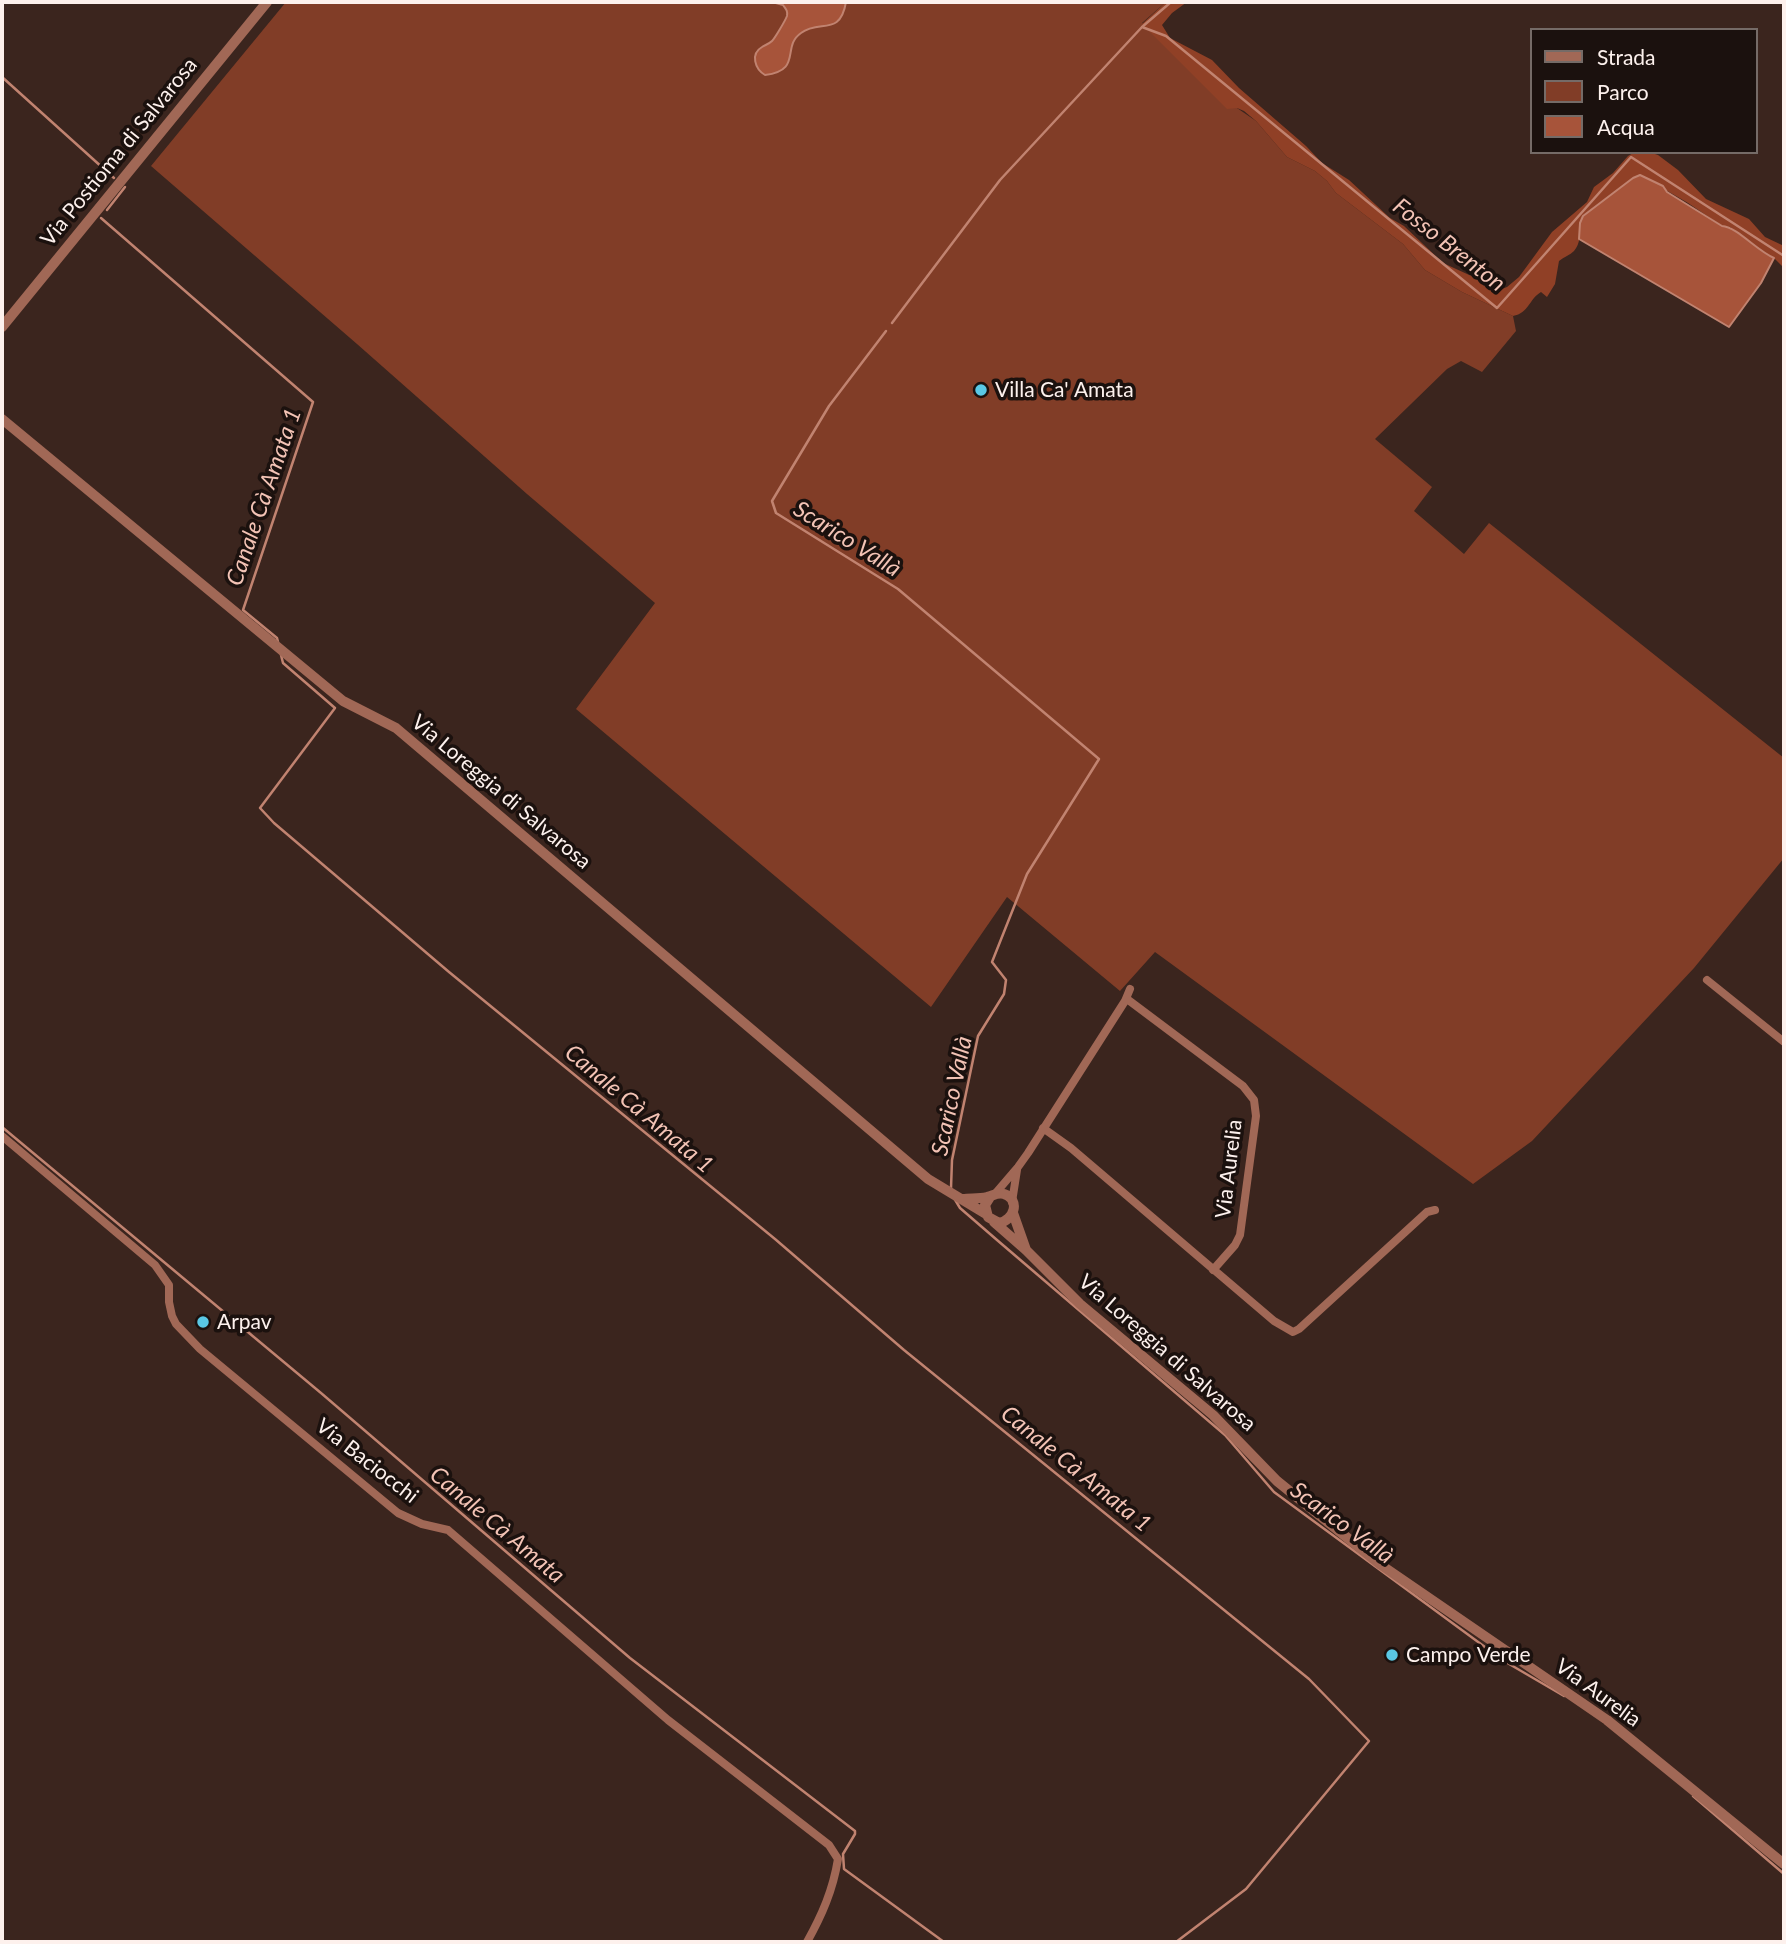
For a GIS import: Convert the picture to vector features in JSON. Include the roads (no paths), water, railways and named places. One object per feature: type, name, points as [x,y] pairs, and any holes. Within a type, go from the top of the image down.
[{"type":"street","name":"Via Postioma di Salvarosa","points":[[2,327],[267,2]]},
{"type":"street","name":"Via Loreggia di Salvarosa","points":[[3,422],[343,701],[397,728],[928,1179],[990,1218],[1080,1304],[1213,1415],[1277,1481],[1315,1511]]},
{"type":"street","points":[[1707,980],[1784,1042]]},
{"type":"street","points":[[1018,1167],[1011,1217],[1003,1222],[990,1218],[985,1205],[1018,1167],[1127,999],[1130,989]]},
{"type":"street","name":"Via Aurelia","points":[[1127,999],[1243,1086],[1254,1100],[1256,1120],[1240,1235],[1236,1245],[1213,1270]]},
{"type":"street","points":[[1043,1128],[1071,1148],[1274,1321],[1294,1332],[1427,1212],[1435,1210]]},
{"type":"street","name":"Via Baciocchi","points":[[2,1136],[155,1265],[169,1285],[169,1302],[176,1325],[200,1349],[398,1513],[422,1524],[449,1530],[668,1720],[829,1845],[838,1859],[834,1884],[807,1942]]},
{"type":"street","points":[[957,1195],[1002,1194],[1013,1207]]},
{"type":"street","name":"Via Loreggia di Salvarosa","points":[[1013,1207],[1026,1250]]},
{"type":"street","name":"Via Aurelia","points":[[1315,1511],[1381,1565],[1607,1720],[1784,1864]]},
{"type":"water","points":[[772,2],[846,2],[839,20],[801,33],[792,45],[788,63],[784,68],[765,75],[756,65],[756,53],[770,43],[787,14],[783,5]]},
{"type":"water","points":[[1640,175],[1663,186],[1667,192],[1722,226],[1734,230],[1774,258],[1761,283],[1729,327],[1579,239],[1583,216]]},
{"type":"waterway","name":"Fosso Brenton","points":[[1171,2],[1142,27],[1166,36],[1497,308],[1631,157],[1784,256]]},
{"type":"waterway","name":"Scarico Vallà","points":[[892,323],[1000,180],[1142,27]]},
{"type":"waterway","name":"Canale Cà Amata 1","points":[[2,77],[114,178]]},
{"type":"waterway","name":"Canale Cà Amata 1","points":[[107,210],[125,187]]},
{"type":"waterway","name":"Canale Cà Amata 1","points":[[101,218],[313,402],[243,610],[277,638],[278,642]]},
{"type":"waterway","name":"Scarico Vallà","points":[[886,331],[829,406],[772,501],[776,513],[898,589],[1099,759],[1027,874],[992,962],[1006,980],[1004,994],[978,1036],[952,1160],[951,1188]]},
{"type":"waterway","name":"Canale Cà Amata 1","points":[[281,655],[283,663],[335,708],[260,808],[274,823],[449,972],[775,1239],[904,1350],[1309,1679],[1369,1741],[1246,1889],[1176,1942]]},
{"type":"waterway","name":"Canale Cà Amata","points":[[2,1127],[321,1393],[630,1658],[855,1831],[843,1854],[844,1869],[944,1942]]},
{"type":"waterway","name":"Scarico Vallà","points":[[954,1198],[960,1208],[1225,1435],[1274,1492],[1504,1661],[1564,1696]]},
{"type":"waterway","name":"Scarico Vallà","points":[[1693,1796],[1784,1874]]},
{"type":"place","name":"Villa Ca' Amata","points":[[981,390]]},
{"type":"place","name":"Arpav","points":[[203,1322]]},
{"type":"place","name":"Campo Verde","points":[[1392,1655]]}]
